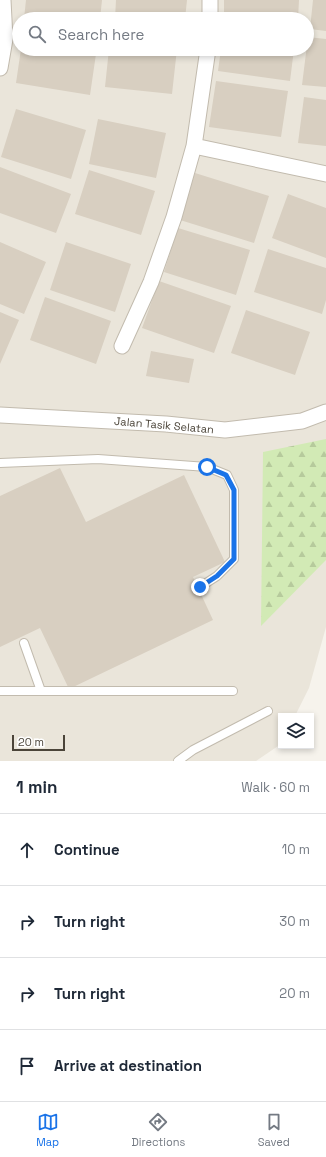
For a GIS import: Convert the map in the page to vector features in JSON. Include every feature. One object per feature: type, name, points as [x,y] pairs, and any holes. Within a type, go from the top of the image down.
[{"type":"street","points":[[0,68],[5,39],[4,0]]},
{"type":"street","points":[[210,0],[210,12]]},
{"type":"street","points":[[122,346],[151,282],[174,216],[194,146],[207,56]]},
{"type":"street","points":[[194,146],[326,174]]},
{"type":"street","name":"Jalan Tasik Selatan","points":[[0,415],[166,424],[225,430],[302,421],[326,412]]},
{"type":"lane","points":[[0,463],[98,458],[207,467],[226,475],[234,490],[234,559],[217,576],[200,587]]},
{"type":"lane","points":[[24,643],[41,691]]},
{"type":"lane","points":[[0,691],[233,691]]},
{"type":"lane","points":[[178,761],[193,750],[268,711]]},
{"type":"shaded area","points":[[0,0],[326,0],[326,627],[309,688],[296,713],[278,713],[278,746],[256,761],[0,761]]},
{"type":"green space","points":[[326,439],[326,560],[261,626],[263,452]]},
{"type":"building","points":[[26,0],[102,0],[101,12],[25,12]]},
{"type":"building","points":[[116,0],[187,0],[186,12],[115,12]]},
{"type":"building","points":[[224,0],[299,0],[298,12],[224,12]]},
{"type":"building","points":[[313,0],[326,0],[326,31],[314,30],[314,12],[312,12]]},
{"type":"building","points":[[314,38],[326,39],[326,87],[302,85],[306,56],[314,56]]},
{"type":"building","points":[[20,56],[96,56],[90,95],[16,83]]},
{"type":"building","points":[[108,56],[176,56],[172,94],[105,87]]},
{"type":"building","points":[[220,56],[293,56],[290,81],[218,71]]},
{"type":"building","points":[[216,81],[288,91],[281,137],[209,127]]},
{"type":"building","points":[[304,97],[326,100],[326,146],[298,143]]},
{"type":"building","points":[[16,109],[86,130],[71,179],[1,157]]},
{"type":"building","points":[[98,119],[166,133],[156,178],[89,164]]},
{"type":"building","points":[[0,167],[71,194],[56,233],[0,213]]},
{"type":"building","points":[[89,170],[155,191],[141,235],[75,214]]},
{"type":"building","points":[[195,173],[269,196],[254,243],[180,220]]},
{"type":"building","points":[[288,194],[326,208],[326,258],[272,238]]},
{"type":"building","points":[[178,228],[250,250],[236,295],[164,272]]},
{"type":"building","points":[[0,242],[46,262],[24,314],[0,304]]},
{"type":"building","points":[[66,242],[131,264],[115,312],[50,290]]},
{"type":"building","points":[[268,249],[326,268],[326,300],[322,314],[254,292]]},
{"type":"building","points":[[159,281],[231,306],[214,353],[142,328]]},
{"type":"building","points":[[45,297],[111,321],[96,364],[30,340]]},
{"type":"building","points":[[246,310],[310,332],[295,375],[231,353]]},
{"type":"building","points":[[0,312],[19,320],[0,364]]},
{"type":"building","points":[[151,351],[194,359],[189,383],[146,376]]},
{"type":"building","points":[[60,468],[86,522],[184,475],[225,562],[193,577],[213,620],[69,689],[40,628],[0,647],[0,496]]},
{"type":"route","points":[[200,587],[217,576],[234,559],[234,490],[226,475],[207,467]]}]
